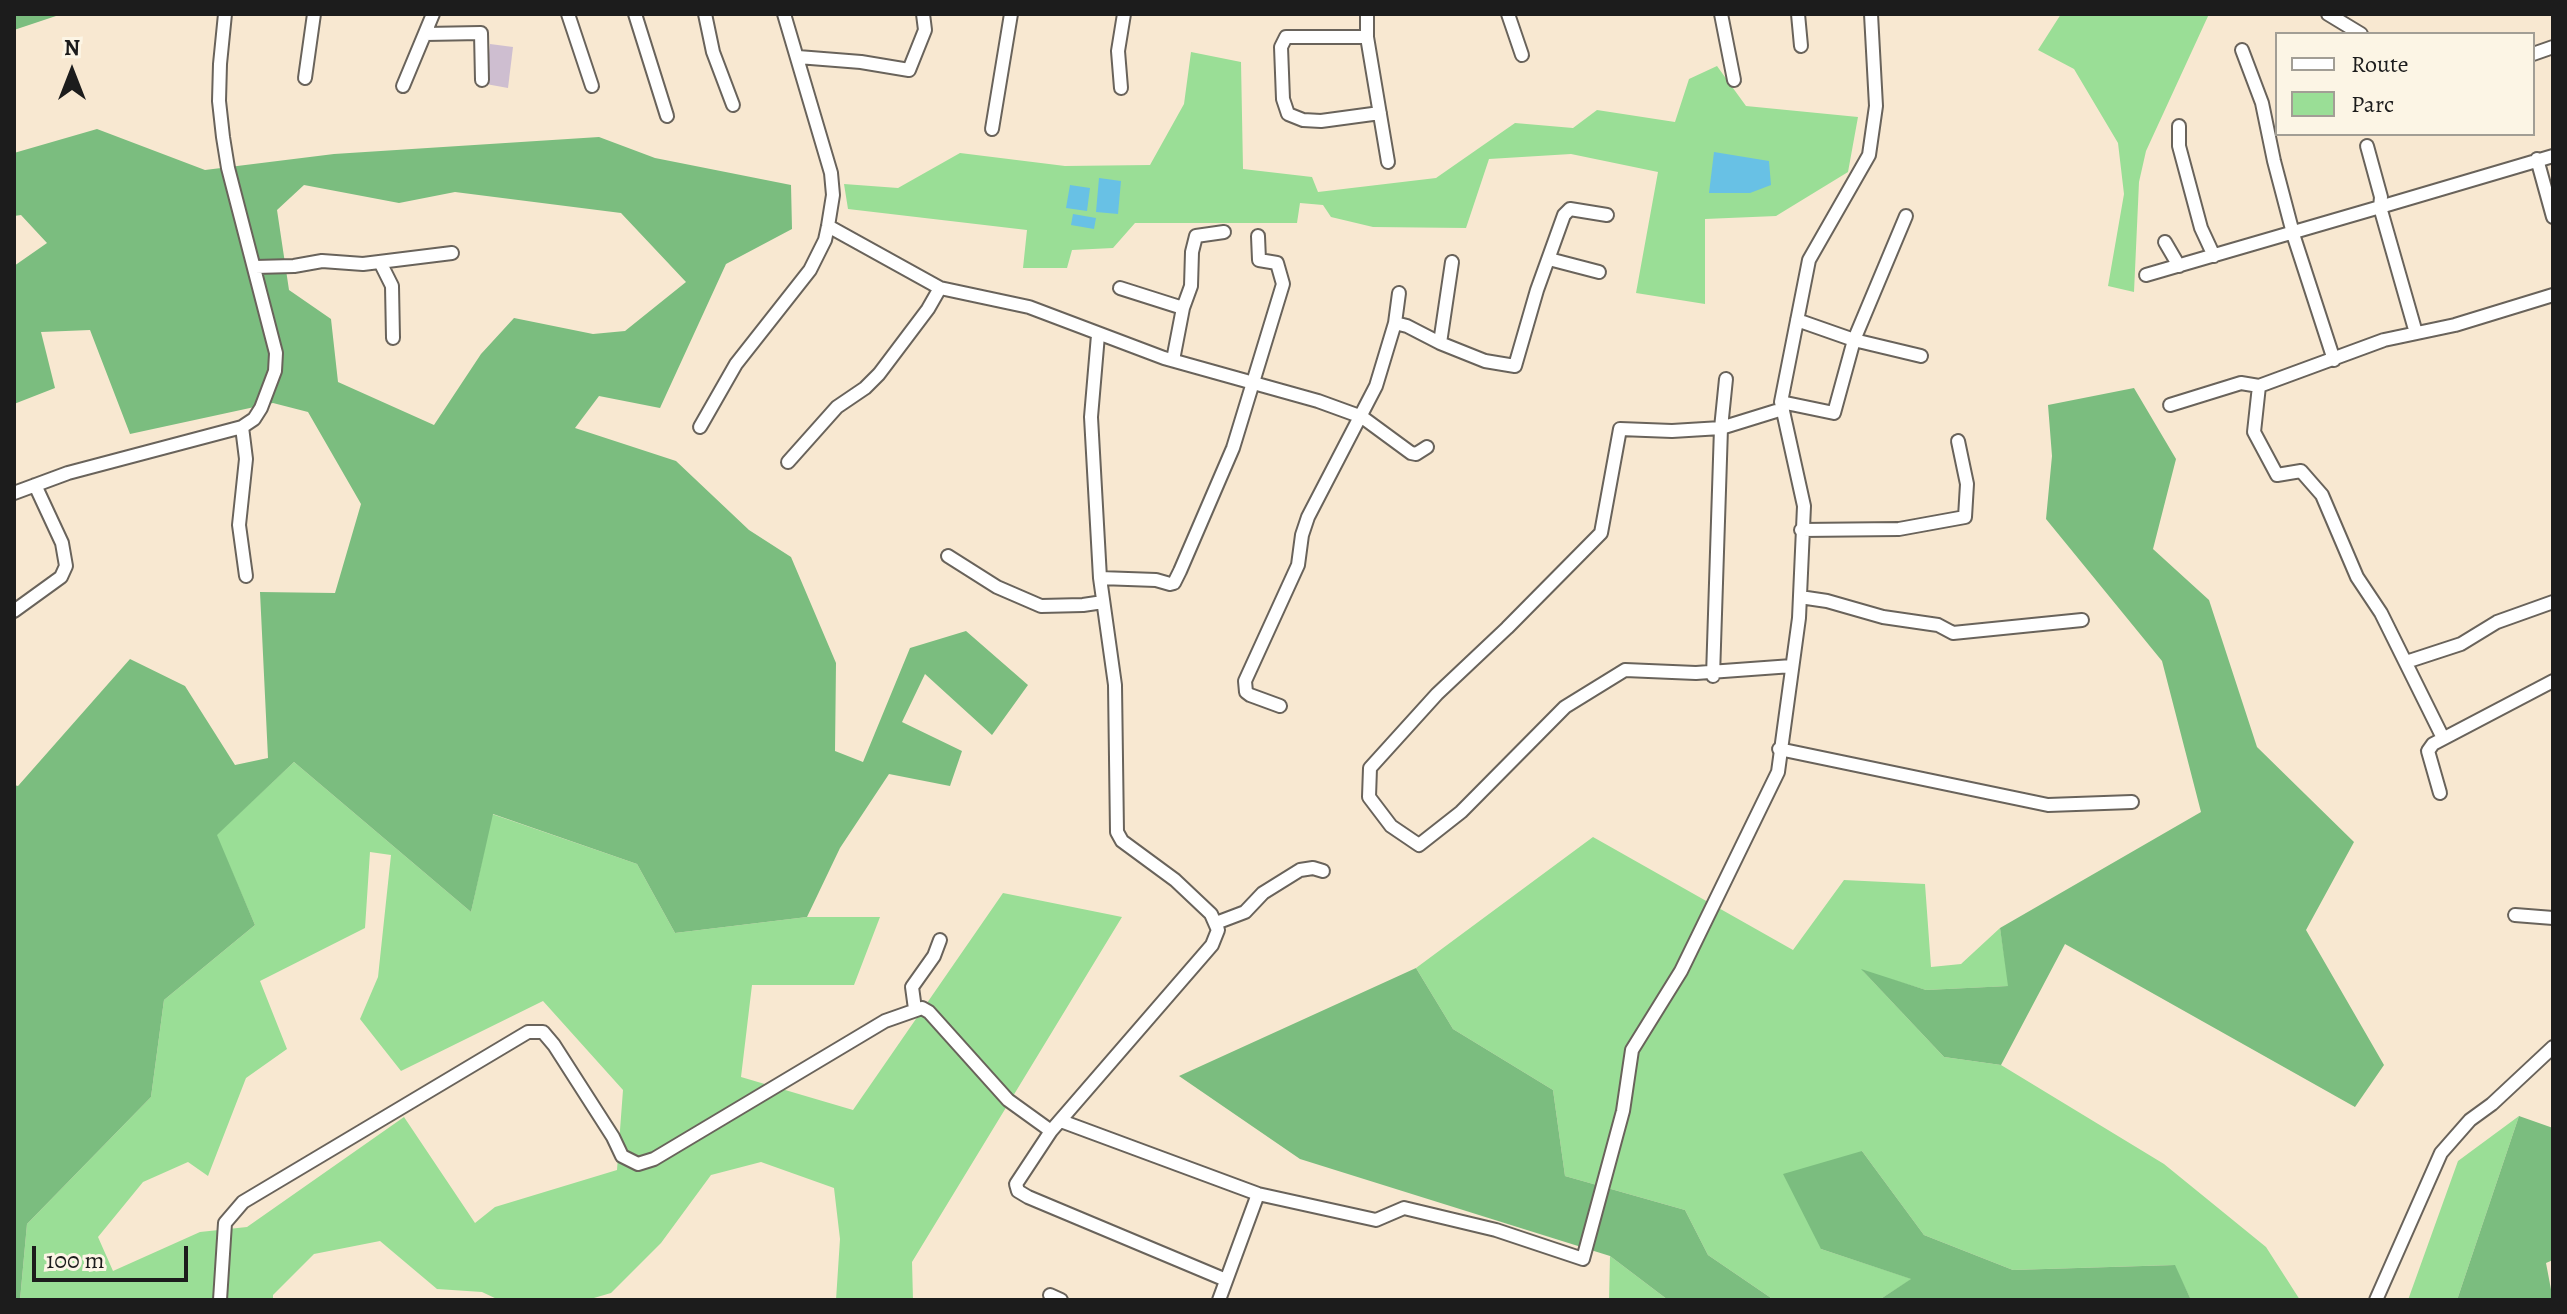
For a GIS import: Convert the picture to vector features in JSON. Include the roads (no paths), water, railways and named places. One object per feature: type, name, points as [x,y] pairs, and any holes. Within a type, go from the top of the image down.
[{"type":"street","points":[[14,493],[68,473],[242,427],[254,419],[261,408],[275,371],[275,339],[228,168],[223,137],[220,64],[225,14]]},
{"type":"street","points":[[305,78],[314,14]]},
{"type":"street","points":[[403,86],[433,14]]},
{"type":"street","points":[[568,14],[592,86]]},
{"type":"street","points":[[635,14],[667,116]]},
{"type":"street","points":[[705,14],[713,52],[733,105]]},
{"type":"street","points":[[700,427],[736,364],[810,270],[825,240],[828,226],[833,195],[831,173],[784,14]]},
{"type":"street","points":[[798,57],[909,70],[925,30],[923,14]]},
{"type":"street","points":[[992,129],[1011,14]]},
{"type":"street","points":[[1121,88],[1118,51],[1124,14]]},
{"type":"street","points":[[1367,14],[1367,37],[1388,162]]},
{"type":"street","points":[[1508,14],[1522,55]]},
{"type":"street","points":[[1721,14],[1734,80]]},
{"type":"street","points":[[1798,14],[1801,46]]},
{"type":"street","points":[[220,1300],[225,1223],[243,1202],[528,1032],[543,1032],[554,1045],[622,1156],[638,1164],[654,1159],[885,1021],[922,1008],[1008,1100],[1056,1126],[1258,1194],[1376,1220],[1404,1208],[1496,1230],[1583,1259],[1623,1111],[1632,1050],[1681,971],[1778,772],[1800,597],[1804,506],[1778,407],[1809,260],[1869,155],[1876,106],[1871,14]]},
{"type":"street","points":[[2328,14],[2358,32]]},
{"type":"street","points":[[425,34],[481,33],[482,80]]},
{"type":"street","points":[[1367,37],[1286,37],[1281,47],[1283,99],[1288,114],[1303,120],[1321,121],[1380,113]]},
{"type":"street","points":[[2242,50],[2262,103],[2293,233],[2333,360]]},
{"type":"street","points":[[2179,126],[2179,146],[2201,228],[2214,256]]},
{"type":"street","points":[[2367,146],[2381,197],[2380,207],[2416,333]]},
{"type":"street","points":[[2146,275],[2553,156]]},
{"type":"street","points":[[2537,159],[2553,217]]},
{"type":"street","points":[[1395,323],[1485,361],[1515,366],[1567,211],[1607,215]]},
{"type":"street","points":[[1792,666],[1713,674],[1625,670],[1565,707],[1461,812],[1419,845],[1391,826],[1369,797],[1370,768],[1437,694],[1601,533],[1620,429],[1672,431],[1721,428],[1778,407],[1834,413],[1854,340],[1906,216]]},
{"type":"street","points":[[828,226],[940,288],[1029,307],[1098,335],[1173,360],[1255,382],[1362,417],[1406,451],[1416,454],[1427,447]]},
{"type":"street","points":[[1173,360],[1183,308],[1193,277],[1192,252],[1196,236],[1224,232]]},
{"type":"street","points":[[1100,578],[1174,583],[1227,462],[1255,382],[1283,284],[1277,263],[1259,260],[1258,236]]},
{"type":"street","points":[[2165,242],[2179,266]]},
{"type":"street","points":[[255,267],[294,266],[322,261],[363,264],[452,253]]},
{"type":"street","points":[[1549,259],[1599,272]]},
{"type":"street","points":[[380,262],[392,286],[393,338]]},
{"type":"street","points":[[1440,343],[1452,262]]},
{"type":"street","points":[[788,462],[837,407],[879,374],[940,288]]},
{"type":"street","points":[[1120,288],[1183,308]]},
{"type":"street","points":[[1280,706],[1250,695],[1246,692],[1245,681],[1298,565],[1308,517],[1376,386],[1395,323],[1399,293]]},
{"type":"street","points":[[2170,405],[2241,383],[2259,386],[2384,340],[2455,325],[2553,295]]},
{"type":"street","points":[[1797,320],[1854,340],[1921,356]]},
{"type":"street","points":[[1098,335],[1091,417],[1100,578],[1115,685],[1118,837],[1175,880],[1211,914],[1218,930],[1212,945],[1056,1126],[1016,1184],[1018,1191],[1226,1280]]},
{"type":"street","points":[[1713,674],[1721,428],[1726,379]]},
{"type":"street","points":[[2259,386],[2254,432],[2277,475],[2301,471],[2322,495],[2357,577],[2381,613],[2443,738]]},
{"type":"street","points":[[242,427],[246,459],[239,525],[246,576]]},
{"type":"street","points":[[1802,530],[1899,529],[1965,517],[1967,484],[1958,441]]},
{"type":"street","points":[[14,611],[61,577],[66,566],[62,543],[35,485]]},
{"type":"street","points":[[948,556],[997,587],[1041,606],[1103,602]]},
{"type":"street","points":[[1800,597],[1827,601],[1883,617],[1938,625],[1953,633],[2082,620]]},
{"type":"street","points":[[2406,662],[2461,644],[2497,622],[2553,602]]},
{"type":"street","points":[[2440,793],[2428,751],[2433,744],[2548,684],[2553,696]]},
{"type":"street","points":[[1780,749],[2048,805],[2132,802]]},
{"type":"street","points":[[1216,923],[1245,912],[1263,893],[1300,870],[1313,868],[1323,871]]},
{"type":"street","points":[[2515,915],[2553,918]]},
{"type":"street","points":[[915,1009],[912,987],[934,956],[940,940]]},
{"type":"street","points":[[2376,1300],[2441,1153],[2470,1120],[2492,1104],[2553,1047]]},
{"type":"street","points":[[1219,1300],[1258,1194]]},
{"type":"water","points":[[1714,152],[1769,161],[1771,185],[1750,193],[1709,193]]},
{"type":"water","points":[[1099,178],[1121,181],[1118,214],[1096,212]]},
{"type":"water","points":[[1070,185],[1090,188],[1087,211],[1066,208]]},
{"type":"water","points":[[1073,214],[1096,218],[1094,229],[1071,225]]}]
